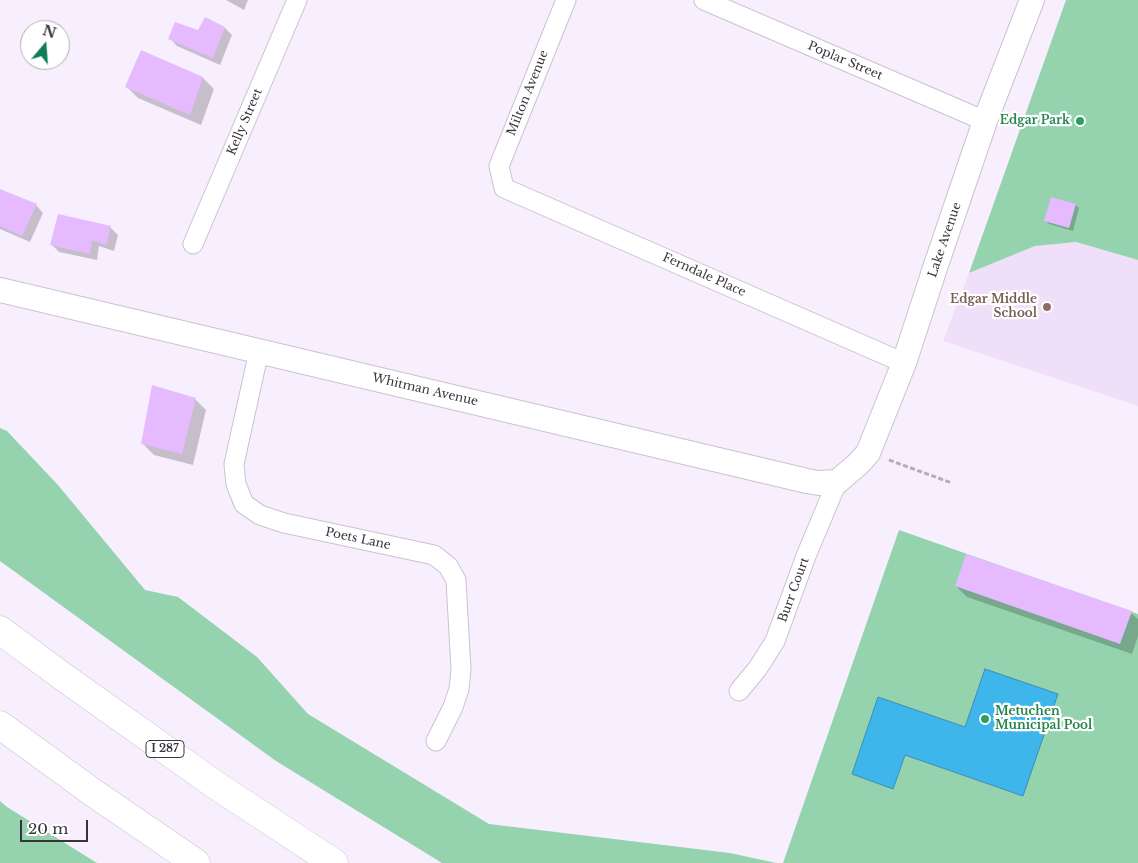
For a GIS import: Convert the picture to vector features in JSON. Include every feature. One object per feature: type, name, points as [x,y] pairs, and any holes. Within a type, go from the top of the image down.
[{"type":"highway","name":"I 287","points":[[0,630],[217,786],[334,863]]},
{"type":"highway","points":[[0,725],[95,794],[196,863]]},
{"type":"street","name":"Kelly Street","points":[[193,244],[297,0]]},
{"type":"street","name":"Milton Avenue","points":[[504,188],[499,166],[566,0]]},
{"type":"street","name":"Poplar Street","points":[[704,0],[986,121]]},
{"type":"street","name":"Lake Avenue","points":[[842,478],[868,453],[904,363],[986,121],[1032,0]]},
{"type":"street","name":"Ferndale Place","points":[[504,188],[904,363]]},
{"type":"street","name":"Whitman Avenue","points":[[0,290],[819,483],[842,478]]},
{"type":"street","name":"Poets Lane","points":[[258,351],[234,464],[236,484],[244,504],[260,515],[284,523],[434,555],[448,566],[456,580],[461,670],[459,689],[453,707],[436,741]]},
{"type":"street","name":"Burr Court","points":[[739,691],[758,668],[775,641],[806,556],[842,478]]},
{"type":"path","points":[[868,453],[952,483]]},
{"type":"shaded area","name":"Edgar Middle School","points":[[1076,242],[1138,260],[1138,406],[943,341],[969,273],[1035,246]]},
{"type":"green space","name":"Edgar Park","points":[[1066,0],[1138,0],[1138,260],[1076,242],[1035,246],[969,273]]},
{"type":"green space","points":[[0,428],[7,431],[58,485],[145,590],[178,597],[257,657],[308,714],[489,824],[730,853],[776,863],[442,863],[276,761],[0,561]]},
{"type":"green space","name":"Metuchen Municipal Pool","points":[[899,530],[1138,614],[1138,863],[783,863]]},
{"type":"green space","points":[[0,801],[7,807],[97,863],[0,863]]},
{"type":"water","points":[[985,669],[1058,694],[1023,796],[905,755],[893,789],[852,774],[878,697],[965,727]]},
{"type":"building","points":[[205,17],[225,27],[213,58],[168,39],[175,22],[198,30]]},
{"type":"building","points":[[141,50],[203,77],[190,115],[125,87]]},
{"type":"building","points":[[0,189],[37,204],[22,236],[0,226]]},
{"type":"building","points":[[1051,197],[1076,204],[1069,228],[1044,221]]},
{"type":"building","points":[[58,214],[111,226],[106,245],[92,240],[90,254],[50,245]]},
{"type":"building","points":[[152,385],[196,398],[182,454],[141,444]]},
{"type":"building","points":[[966,554],[1132,611],[1120,644],[955,586]]},
{"type":"place","name":"Edgar Park","points":[[1080,121]]},
{"type":"place","name":"Edgar Middle School","points":[[1047,307]]},
{"type":"place","name":"Metuchen Municipal Pool","points":[[985,719]]}]
